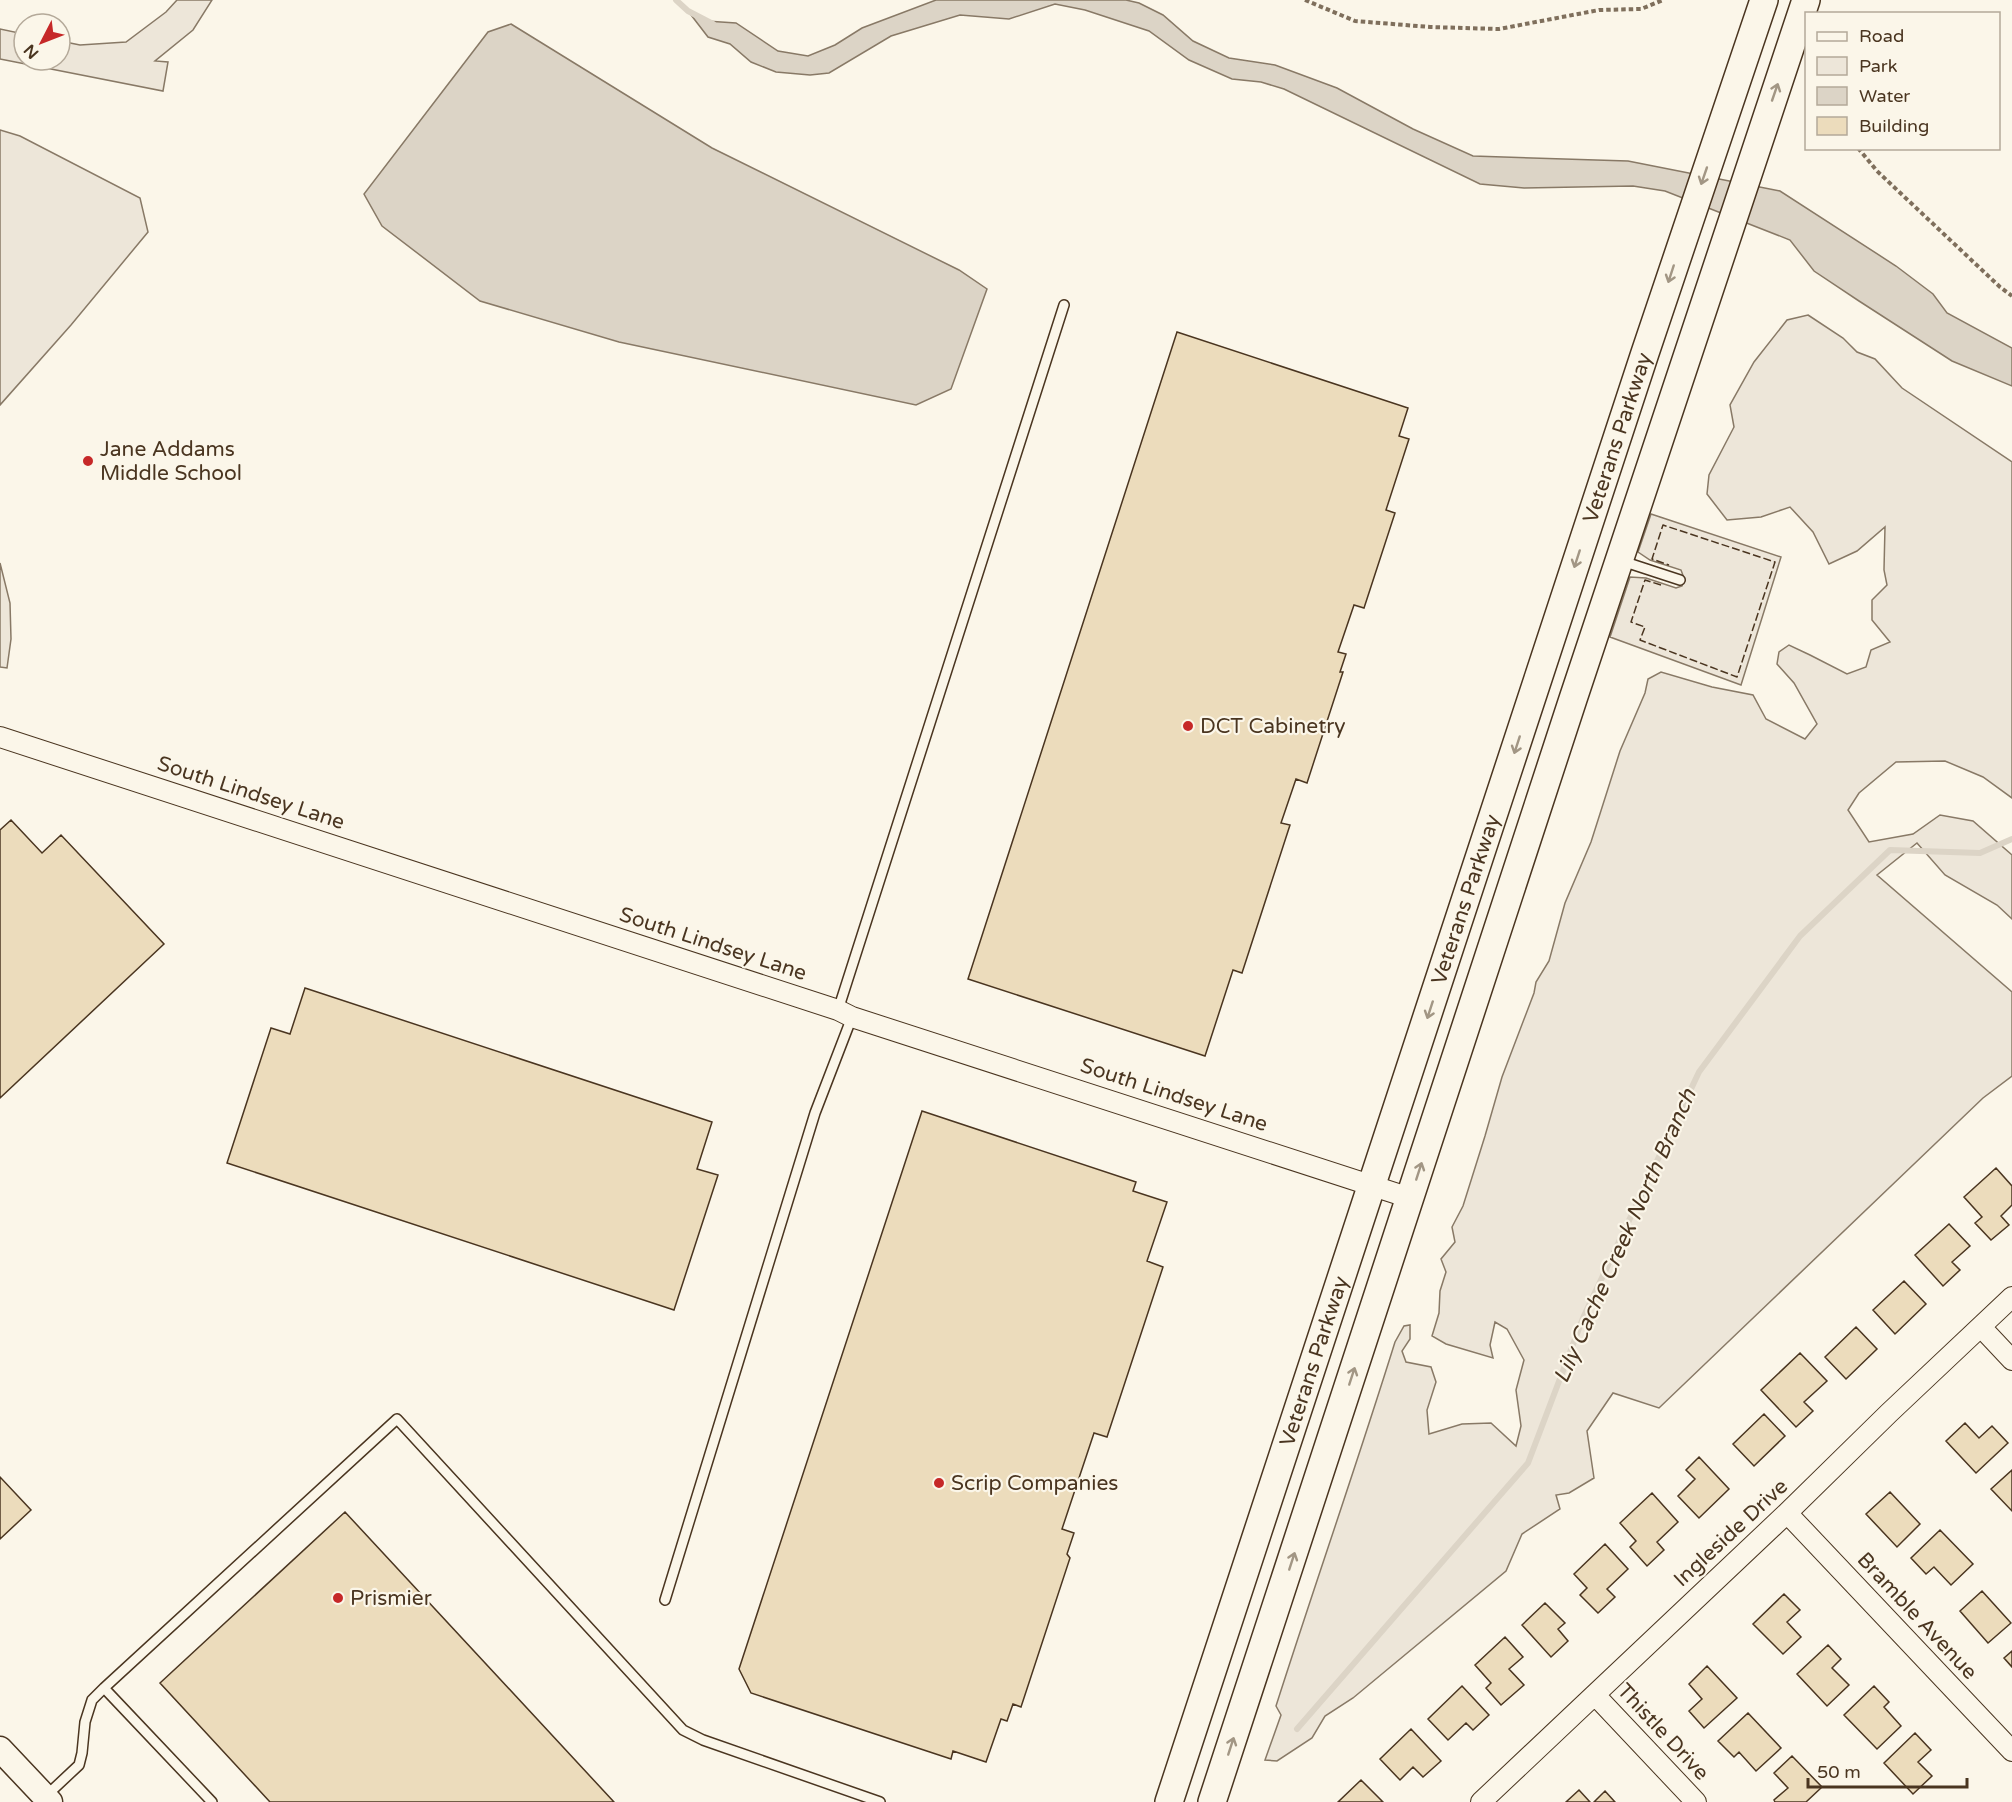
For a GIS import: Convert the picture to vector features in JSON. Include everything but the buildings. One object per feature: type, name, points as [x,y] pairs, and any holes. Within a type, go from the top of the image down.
[{"type":"main road","name":"Veterans Parkway","points":[[1169,1802],[1764,0]]},
{"type":"main road","name":"Veterans Parkway","points":[[1212,1802],[1619,560],[1806,0]]},
{"type":"street","name":"South Lindsey Lane","points":[[0,736],[1410,1198]]},
{"type":"street","name":"Ingleside Drive","points":[[1481,1802],[2012,1297]]},
{"type":"street","points":[[1981,1327],[2012,1360]]},
{"type":"street","name":"Bramble Avenue","points":[[1787,1513],[2012,1751]]},
{"type":"street","name":"Thistle Drive","points":[[1595,1695],[1696,1802]]},
{"type":"street","points":[[0,1749],[48,1799]]},
{"type":"lane","points":[[665,1600],[1064,305]]},
{"type":"lane","points":[[1619,560],[1680,580]]},
{"type":"lane","points":[[48,1799],[79,1765],[85,1722],[92,1700],[397,1419],[684,1730],[703,1740],[880,1802]]},
{"type":"lane","points":[[104,1688],[212,1802]]},
{"type":"path","points":[[1305,0],[1355,21],[1430,27],[1499,29],[1599,10],[1641,9],[1663,0]]},
{"type":"path","points":[[1860,150],[1877,171],[2012,296]]},
{"type":"green space","points":[[177,0],[212,0],[193,30],[155,61],[168,62],[163,91],[66,72],[72,72],[72,43],[80,45],[126,42],[166,12]]},
{"type":"green space","points":[[0,29],[12,32],[12,61],[0,59]]},
{"type":"green space","points":[[0,130],[20,136],[140,198],[148,232],[71,325],[0,405]]},
{"type":"green space","points":[[1808,315],[1843,338],[1857,352],[1875,359],[1902,388],[2012,462],[2012,798],[1983,777],[1945,761],[1896,762],[1859,793],[1848,810],[1869,842],[1913,834],[1940,815],[1973,821],[2012,855],[2012,919],[1997,905],[1945,875],[1917,843],[1877,875],[2012,992],[2012,1076],[1983,1098],[1659,1408],[1613,1393],[1587,1431],[1594,1478],[1569,1493],[1556,1495],[1560,1509],[1522,1534],[1506,1571],[1353,1698],[1325,1716],[1312,1738],[1277,1761],[1265,1760],[1281,1715],[1276,1706],[1395,1342],[1404,1326],[1410,1325],[1410,1339],[1402,1351],[1406,1362],[1431,1367],[1436,1382],[1427,1410],[1429,1434],[1462,1424],[1491,1423],[1516,1446],[1521,1426],[1516,1390],[1524,1360],[1507,1329],[1495,1322],[1490,1345],[1493,1358],[1446,1344],[1432,1336],[1439,1313],[1440,1291],[1446,1272],[1441,1259],[1455,1242],[1452,1227],[1463,1206],[1502,1077],[1534,993],[1536,982],[1549,961],[1565,903],[1591,842],[1620,751],[1645,693],[1648,679],[1661,672],[1712,687],[1753,695],[1766,719],[1805,739],[1817,724],[1794,683],[1777,664],[1779,652],[1789,645],[1847,674],[1866,667],[1871,650],[1890,642],[1872,620],[1872,600],[1887,585],[1884,570],[1885,527],[1857,551],[1829,564],[1813,532],[1790,507],[1761,517],[1727,520],[1707,494],[1709,475],[1734,427],[1730,405],[1754,362],[1787,320]]},
{"type":"green space","points":[[1651,514],[1781,557],[1741,685],[1610,637],[1630,577],[1646,578],[1676,588],[1682,586],[1684,578],[1681,570],[1650,560],[1638,552]]},
{"type":"green space","points":[[0,563],[10,603],[11,639],[7,668],[0,667]]},
{"type":"water","points":[[936,0],[1126,0],[1139,3],[1163,15],[1193,41],[1229,58],[1275,65],[1337,88],[1413,129],[1473,156],[1628,161],[1780,191],[1896,266],[1933,294],[1947,313],[2012,348],[2012,386],[1952,361],[1859,301],[1814,271],[1790,240],[1665,191],[1633,186],[1524,188],[1480,184],[1284,89],[1261,82],[1232,79],[1189,60],[1149,31],[1085,10],[1055,4],[1009,19],[960,15],[891,36],[829,73],[810,75],[776,72],[751,62],[730,44],[708,37],[688,11],[706,21],[736,23],[778,51],[808,56],[835,45],[862,28]]},
{"type":"water","points":[[511,24],[712,148],[959,270],[987,289],[951,389],[916,405],[619,342],[480,301],[382,226],[364,194],[488,32]]},
{"type":"waterway","points":[[676,0],[688,11],[713,24]]},
{"type":"waterway","name":"Lily Cache Creek North Branch","points":[[1297,1729],[1528,1463],[1583,1318],[1699,1072],[1800,936],[1890,850],[1980,853],[2012,839]]},
{"type":"fence","points":[[1661,585],[1645,580],[1631,622],[1645,627],[1640,640],[1737,677],[1775,562],[1663,525],[1652,559],[1669,565]]},
{"type":"place","name":"Jane Addams Middle School","points":[[88,461]]},
{"type":"place","name":"DCT Cabinetry","points":[[1188,726]]},
{"type":"place","name":"Scrip Companies","points":[[939,1483]]},
{"type":"place","name":"Prismier","points":[[338,1598]]}]
